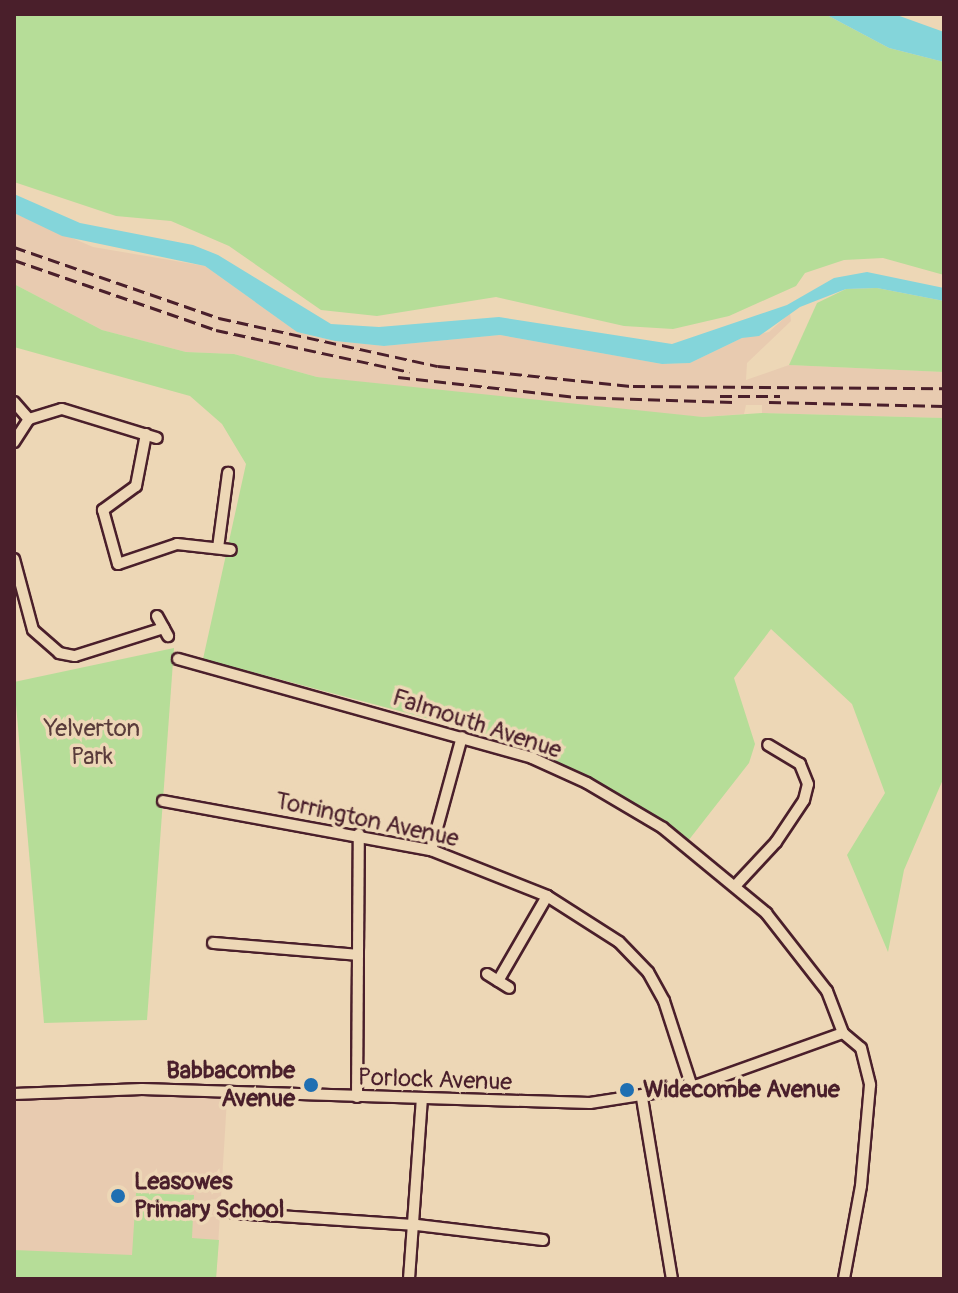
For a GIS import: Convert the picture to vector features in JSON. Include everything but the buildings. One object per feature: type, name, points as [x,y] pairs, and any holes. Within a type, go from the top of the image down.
[{"type":"street","points":[[14,402],[29,419]]},
{"type":"street","points":[[14,442],[29,419],[62,409],[152,436],[136,486],[103,510],[108,541],[118,564],[177,544],[231,550]]},
{"type":"street","points":[[218,548],[228,473]]},
{"type":"street","points":[[14,559],[33,630],[59,653],[75,656],[166,632],[157,616]]},
{"type":"street","name":"Falmouth Avenue","points":[[178,659],[532,758],[587,783],[663,828],[736,885],[807,963],[827,991],[843,1033],[861,1048],[870,1085],[861,1186],[844,1279]]},
{"type":"street","points":[[431,850],[462,737]]},
{"type":"street","points":[[736,885],[776,842],[804,800],[808,773],[768,745]]},
{"type":"street","name":"Torrington Avenue","points":[[163,801],[359,834],[431,850],[547,896],[619,942],[648,972],[664,1001],[692,1087]]},
{"type":"street","points":[[357,1097],[359,834]]},
{"type":"street","points":[[498,981],[547,896]]},
{"type":"street","points":[[213,943],[358,955]]},
{"type":"street","points":[[487,974],[509,988]]},
{"type":"street","name":"Porlock Avenue","points":[[14,1094],[142,1089],[544,1105],[642,1098],[692,1087],[843,1033]]},
{"type":"street","points":[[642,1098],[672,1279]]},
{"type":"street","points":[[409,1279],[417,1225],[422,1099]]},
{"type":"street","points":[[234,1213],[417,1225],[543,1240]]},
{"type":"shaded area","points":[[14,213],[93,247],[205,266],[297,332],[335,341],[384,346],[500,335],[662,364],[690,363],[742,338],[769,332],[790,313],[791,321],[747,363],[746,380],[789,365],[944,372],[944,418],[762,413],[762,405],[746,405],[744,414],[703,417],[575,407],[317,377],[234,354],[186,352],[102,330],[14,284]]},
{"type":"shaded area","name":"Leasowes Primary School","points":[[124,1095],[227,1099],[216,1279],[14,1279],[14,1098]]},
{"type":"green space","points":[[14,14],[825,14],[889,48],[944,62],[944,275],[883,258],[844,260],[805,273],[796,286],[729,316],[673,329],[624,326],[496,297],[377,316],[321,310],[229,246],[171,221],[116,216],[14,182]]},
{"type":"green space","points":[[14,284],[102,330],[186,352],[234,354],[317,377],[703,417],[762,413],[944,418],[944,777],[904,870],[888,952],[847,855],[885,793],[852,704],[771,629],[734,678],[755,744],[749,763],[688,841],[607,787],[509,740],[203,659],[246,464],[222,424],[190,396],[14,347]]},
{"type":"green space","points":[[877,288],[944,301],[944,372],[789,365],[817,303],[846,289]]},
{"type":"green space","name":"Yelverton Park","points":[[174,648],[147,1020],[44,1023],[14,682]]},
{"type":"green space","points":[[136,1193],[194,1195],[192,1238],[219,1240],[216,1279],[14,1279],[14,1250],[132,1255]]},
{"type":"water","points":[[825,14],[894,14],[944,32],[944,62],[889,48]]},
{"type":"water","points":[[14,194],[80,223],[193,245],[218,255],[331,324],[379,327],[499,317],[672,344],[787,305],[834,278],[867,272],[944,288],[944,301],[877,288],[846,289],[800,307],[759,336],[742,338],[690,363],[662,364],[500,335],[384,346],[335,341],[297,332],[205,266],[62,236],[14,213]]},
{"type":"railway","points":[[14,247],[219,318],[438,366],[633,386],[944,388]]},
{"type":"railway","points":[[14,260],[216,330],[410,372]]},
{"type":"railway","points":[[398,377],[576,397],[733,402]]},
{"type":"railway","points":[[720,396],[780,396]]},
{"type":"railway","points":[[769,402],[944,406]]},
{"type":"place","name":"Babbacombe Avenue","points":[[311,1085]]},
{"type":"place","name":"Widecombe Avenue","points":[[627,1090]]},
{"type":"place","name":"Leasowes Primary School","points":[[118,1196]]}]
